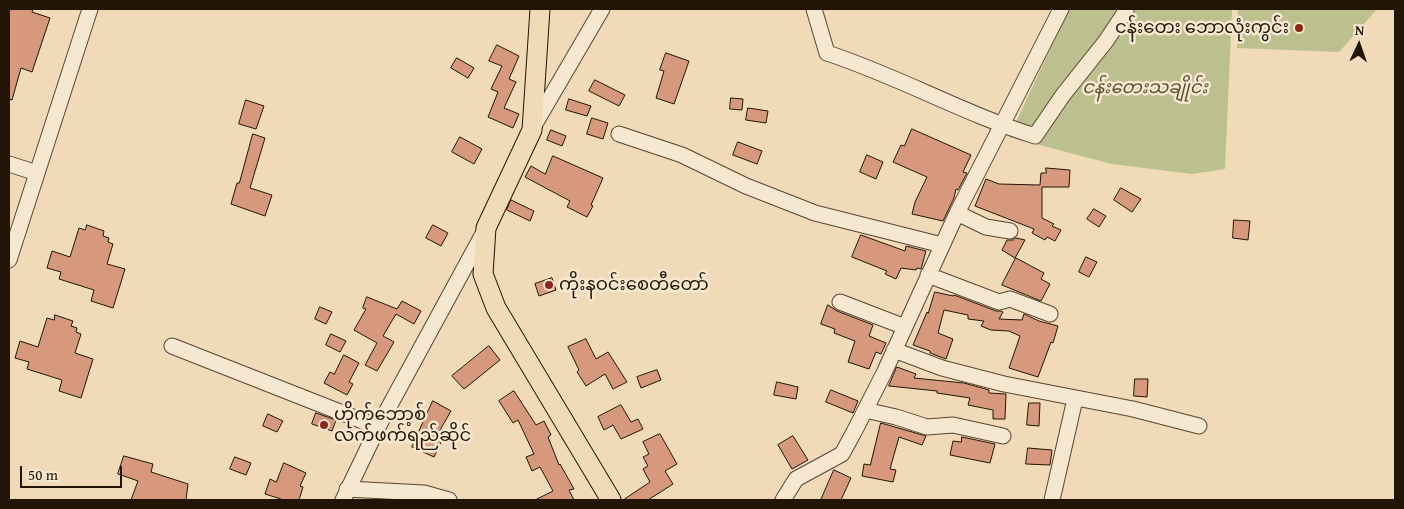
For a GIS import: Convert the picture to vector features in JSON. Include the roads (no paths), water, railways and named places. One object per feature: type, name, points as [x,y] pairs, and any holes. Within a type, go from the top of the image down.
[{"type":"main road","points":[[540,9],[532,130],[486,228],[483,274],[496,308],[611,500]]},
{"type":"street","points":[[9,260],[90,9]]},
{"type":"street","points":[[532,130],[602,9]]},
{"type":"street","points":[[814,9],[827,53],[858,63],[1001,126],[1035,136],[1063,95],[1106,42],[1126,11]]},
{"type":"street","points":[[783,500],[796,479],[842,454],[905,327],[956,213],[1061,9]]},
{"type":"street","points":[[619,134],[682,155],[746,186],[816,213],[942,245]]},
{"type":"street","points":[[9,164],[37,173]]},
{"type":"street","points":[[956,213],[986,227],[1010,232]]},
{"type":"street","points":[[449,500],[424,493],[345,495],[378,427],[486,228]]},
{"type":"street","points":[[928,275],[999,302],[1010,299],[1050,314]]},
{"type":"street","points":[[840,302],[905,327]]},
{"type":"street","points":[[172,346],[378,427]]},
{"type":"street","points":[[894,350],[942,368],[1022,389],[1133,410],[1199,426]]},
{"type":"street","points":[[1052,500],[1075,399]]},
{"type":"street","points":[[865,410],[896,417],[927,428],[953,425],[1003,436]]},
{"type":"place","name":"ငန်းတေး ဘောလုံးကွင်း","points":[[1299,28]]},
{"type":"place","name":"ကိုးနဝင်းစေတီတော်","points":[[549,285]]},
{"type":"place","name":"ဟိုက်ဘော့စ် လက်ဖက်ရည်ဆိုင်","points":[[324,425]]},
{"type":"park label","name":"ငန်းတေးသချိုင်း","points":[[1145,88]]}]
